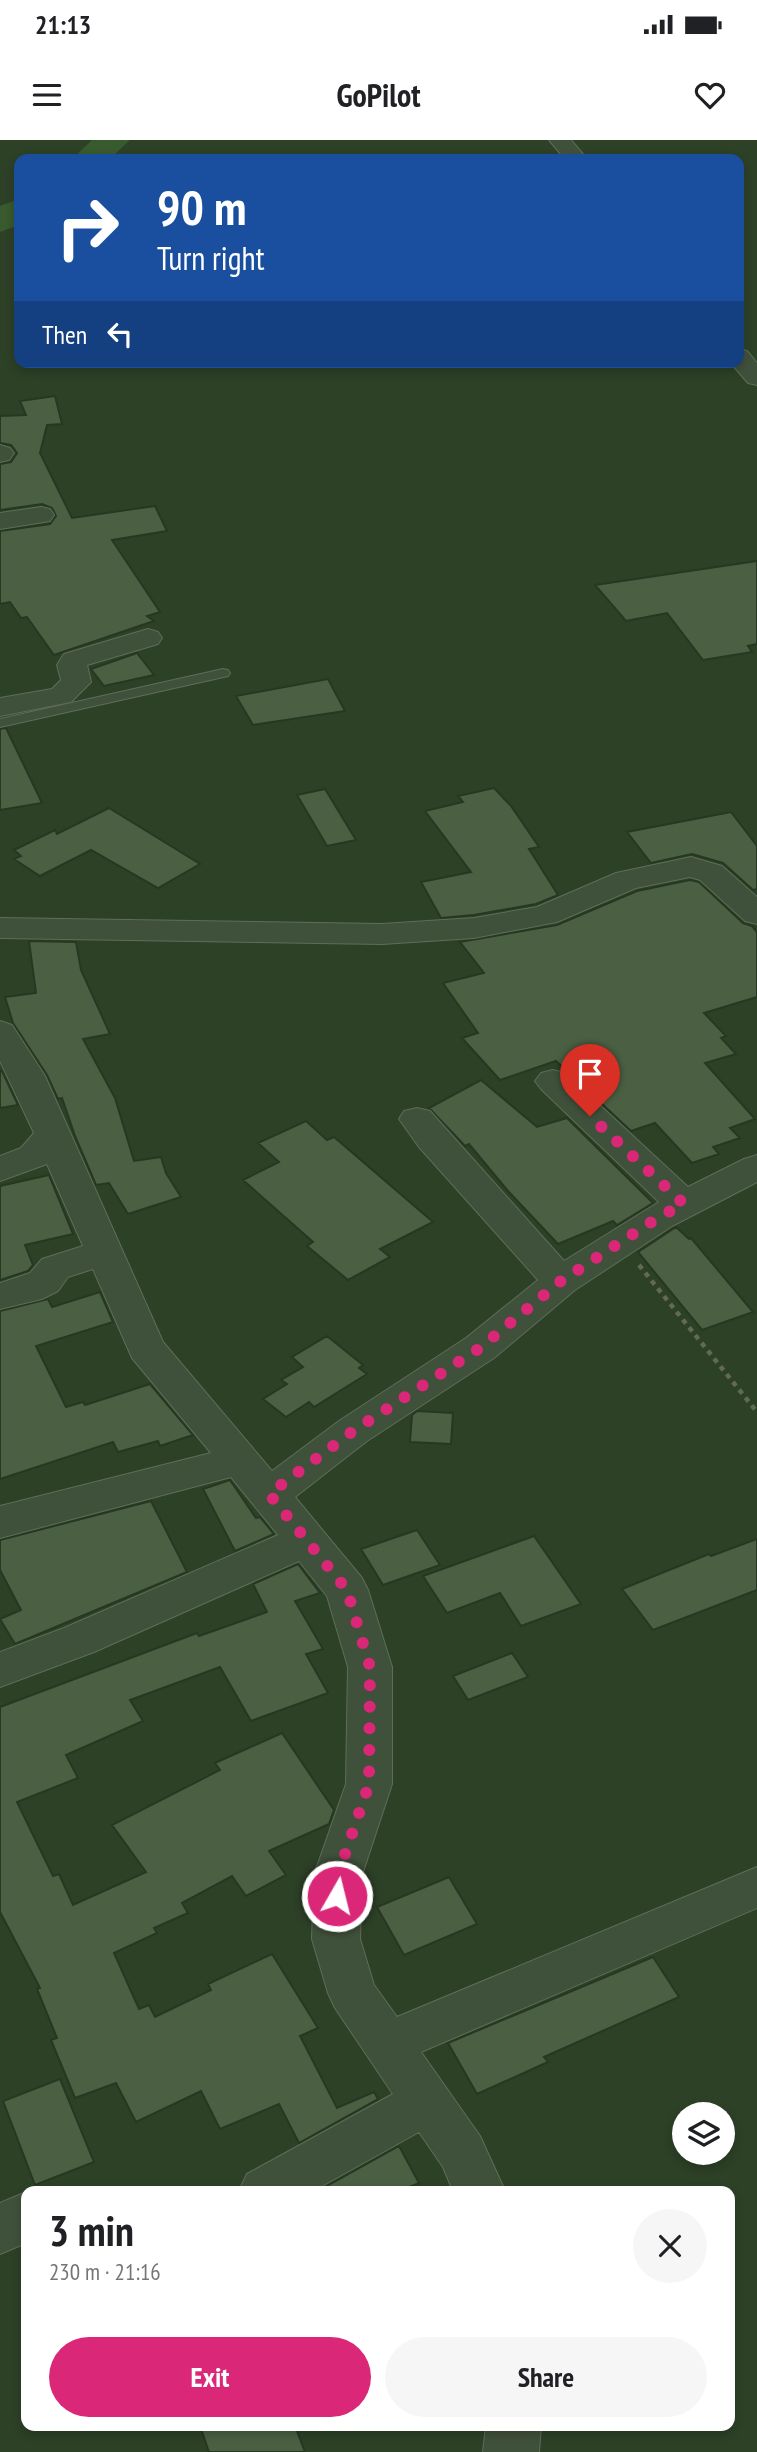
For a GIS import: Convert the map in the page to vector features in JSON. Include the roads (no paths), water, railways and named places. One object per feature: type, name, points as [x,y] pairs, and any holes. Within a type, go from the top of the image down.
[{"type":"street","points":[[560,140],[572,154]]},
{"type":"street","points":[[744,363],[757,378]]},
{"type":"street","points":[[0,521],[41,515]]},
{"type":"street","points":[[0,707],[61,696],[76,682],[72,665],[74,660],[148,638]]},
{"type":"street","points":[[0,928],[382,934],[474,928],[545,915],[627,880],[691,867],[711,873],[757,914]]},
{"type":"street","points":[[0,1032],[27,1076],[146,1348],[347,1590],[370,1667],[369,1784],[338,1875],[335,1939],[352,1993],[462,2152],[477,2186]]},
{"type":"street","points":[[553,1081],[684,1204]]},
{"type":"street","points":[[417,1119],[561,1281]]},
{"type":"street","points":[[0,1169],[34,1156],[52,1135]]},
{"type":"street","points":[[269,1494],[353,1431],[480,1348],[561,1281],[684,1204],[757,1167]]},
{"type":"street","points":[[0,1296],[28,1290],[44,1282],[55,1268],[103,1252]]},
{"type":"street","points":[[0,1521],[240,1460]]},
{"type":"street","points":[[0,1670],[79,1640],[307,1540]]},
{"type":"street","points":[[387,2044],[757,1887]]},
{"type":"street","points":[[274,2186],[426,2101]]},
{"type":"street","points":[[0,2230],[21,2219]]},
{"type":"street","points":[[511,2452],[513,2431]]},
{"type":"lane","points":[[0,723],[223,673]]},
{"type":"waterway","points":[[95,154],[113,140]]},
{"type":"waterway","points":[[0,221],[14,213]]}]
